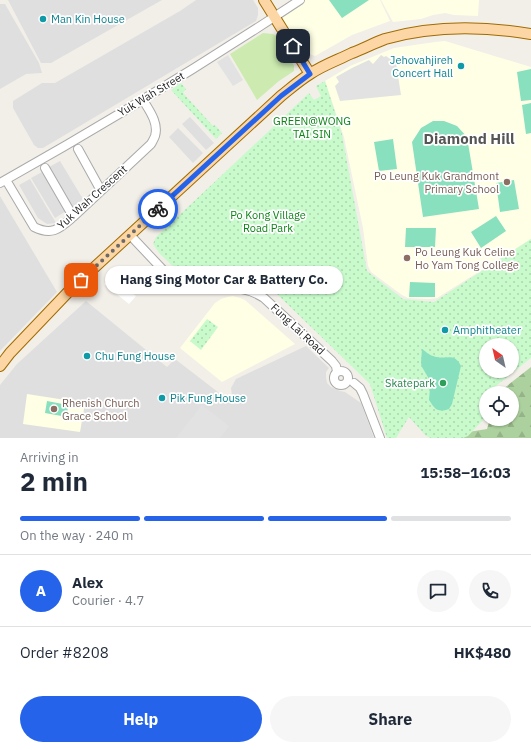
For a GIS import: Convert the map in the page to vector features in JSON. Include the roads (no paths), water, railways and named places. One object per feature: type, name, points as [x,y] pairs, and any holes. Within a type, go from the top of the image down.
[{"type":"main road","points":[[264,0],[310,74]]},
{"type":"main road","points":[[0,366],[64,296],[281,96],[310,74],[335,60],[374,44],[393,37],[414,33],[444,29],[476,28],[498,29],[531,34]]},
{"type":"street","name":"Yuk Wah Street","points":[[3,181],[40,161],[143,100],[300,0]]},
{"type":"street","name":"Yuk Wah Crescent","points":[[3,181],[34,227],[49,232],[57,230],[73,217],[151,144],[155,136],[156,125],[143,100]]},
{"type":"street","points":[[78,149],[100,187]]},
{"type":"street","points":[[45,168],[71,213]]},
{"type":"street","name":"Fung Lai Road","points":[[130,235],[168,275],[178,282],[197,287],[232,288],[259,294],[332,361],[336,366],[337,372]]},
{"type":"street","points":[[354,383],[360,388],[363,394],[380,438]]},
{"type":"place","name":"Man Kin House","points":[[43,19]]},
{"type":"place","name":"Jehovahjireh Concert Hall","points":[[461,66]]},
{"type":"place","name":"Po Leung Kuk Grandmont Primary School","points":[[507,182]]},
{"type":"place","name":"Po Leung Kuk Celine Ho Yam Tong College","points":[[407,258]]},
{"type":"place","name":"Hang Sing Motor Car & Battery Co.","points":[[81,280]]},
{"type":"place","name":"Amphitheater","points":[[445,330]]},
{"type":"place","name":"Chu Fung House","points":[[87,356]]},
{"type":"place","name":"Skatepark","points":[[443,383]]},
{"type":"place","name":"Pik Fung House","points":[[162,398]]},
{"type":"place","name":"Rhenish Church Grace School","points":[[54,409]]},
{"type":"district","name":"Diamond Hill","points":[[469,138]]},
{"type":"park label","name":"GREEN@WONG TAI SIN","points":[[312,127]]},
{"type":"park label","name":"Po Kong Village Road Park","points":[[268,221]]}]
